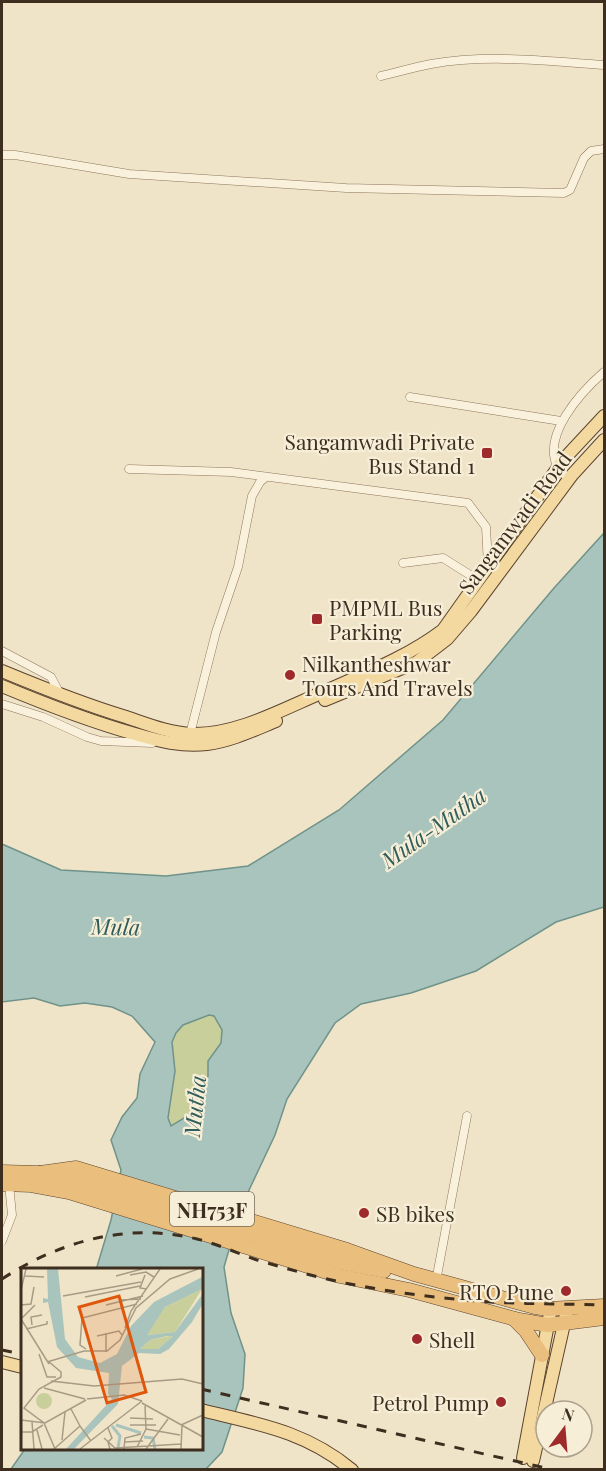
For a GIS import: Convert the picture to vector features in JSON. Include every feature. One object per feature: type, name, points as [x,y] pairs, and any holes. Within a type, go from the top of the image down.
[{"type":"highway","name":"NH753F","points":[[4,1180],[40,1173],[73,1180],[344,1263],[436,1281],[535,1307],[604,1306]]},
{"type":"highway","name":"NH753F","points":[[4,1180],[38,1186],[73,1180],[344,1263],[409,1290],[513,1319],[548,1325],[604,1318]]},
{"type":"highway","name":"NH753F","points":[[371,1275],[436,1281]]},
{"type":"highway","points":[[513,1319],[526,1331],[542,1355]]},
{"type":"main road","name":"Sangamwadi Road","points":[[189,739],[216,733],[271,714],[420,648],[443,630],[558,468],[604,416]]},
{"type":"main road","name":"Sangamwadi Road","points":[[61,703],[166,737],[189,739],[208,744],[250,732],[417,662],[447,639],[471,611],[569,479],[604,440]]},
{"type":"main road","points":[[2,671],[61,703]]},
{"type":"main road","points":[[2,686],[61,703]]},
{"type":"main road","points":[[551,1308],[542,1355],[528,1459],[567,1307]]},
{"type":"main road","points":[[2,1362],[21,1368]]},
{"type":"main road","points":[[202,1410],[279,1428],[309,1441],[352,1470]]},
{"type":"street","points":[[381,76],[432,64],[469,60],[527,59],[604,64]]},
{"type":"street","points":[[2,155],[15,155],[129,174],[346,188],[564,193],[570,190],[584,158],[591,151],[604,149]]},
{"type":"street","points":[[569,479],[558,468],[553,446],[561,421],[592,382],[604,372]]},
{"type":"street","points":[[410,397],[561,421]]},
{"type":"street","points":[[129,469],[231,472],[468,503],[486,526],[488,567]]},
{"type":"street","points":[[189,739],[216,632],[240,560],[252,496],[260,482],[266,477]]},
{"type":"street","points":[[403,563],[443,558],[478,580]]},
{"type":"street","points":[[2,651],[51,677],[61,703]]},
{"type":"street","points":[[2,704],[43,717],[87,738],[101,741],[166,737]]},
{"type":"street","points":[[436,1281],[467,1116]]},
{"type":"street","points":[[2,1241],[12,1215],[4,1180]]},
{"type":"green space","points":[[208,1015],[214,1016],[222,1030],[221,1043],[208,1061],[208,1076],[195,1107],[186,1117],[171,1126],[168,1119],[175,1071],[172,1042],[183,1025]]},
{"type":"water","points":[[604,533],[604,907],[556,922],[476,971],[411,993],[361,1004],[335,1023],[287,1099],[275,1135],[242,1205],[224,1267],[231,1313],[245,1354],[243,1388],[222,1452],[206,1469],[11,1469],[24,1450],[202,1450],[202,1268],[97,1268],[111,1220],[121,1170],[111,1140],[122,1117],[137,1098],[140,1074],[155,1042],[132,1016],[112,1007],[85,1003],[60,1006],[34,998],[2,1002],[2,844],[61,870],[166,876],[248,866],[339,810],[443,720],[554,588]],"holes":[[[209,1015],[214,1016],[222,1030],[221,1043],[208,1061],[208,1076],[195,1107],[186,1117],[171,1126],[168,1118],[175,1071],[172,1042],[176,1033],[183,1025]]]},
{"type":"railway","points":[[2,1279],[47,1254],[95,1238],[120,1234],[171,1234],[197,1239],[292,1270],[338,1282],[385,1290],[490,1302],[604,1305]]},
{"type":"railway","points":[[2,1350],[21,1354]]},
{"type":"railway","points":[[202,1389],[554,1470]]},
{"type":"place","name":"Sangamwadi Private Bus Stand 1","points":[[487,453]]},
{"type":"place","name":"PMPML Bus Parking","points":[[317,619]]},
{"type":"place","name":"Nilkantheshwar Tours And Travels","points":[[290,675]]},
{"type":"place","name":"SB bikes","points":[[364,1213]]},
{"type":"place","name":"RTO Pune","points":[[566,1291]]},
{"type":"place","name":"Shell","points":[[417,1339]]},
{"type":"place","name":"Petrol Pump","points":[[501,1402]]},
{"type":"water label","name":"Mula-Mutha","points":[[433,827]]},
{"type":"water label","name":"Mula","points":[[116,926]]},
{"type":"water label","name":"Mutha","points":[[194,1106]]}]
